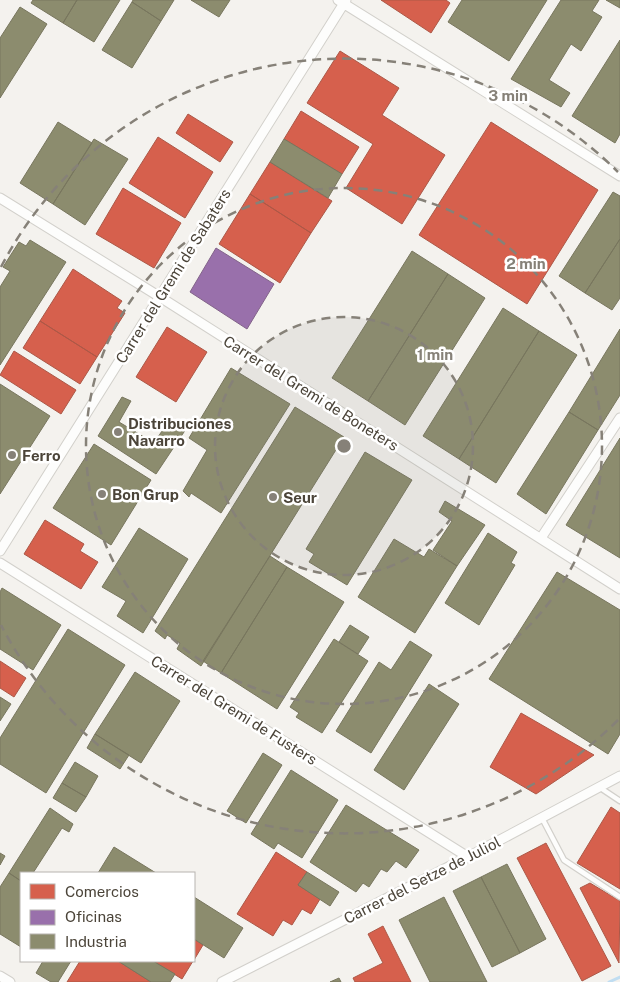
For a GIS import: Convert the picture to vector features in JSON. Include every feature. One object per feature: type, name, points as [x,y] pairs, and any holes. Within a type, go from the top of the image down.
[{"type":"street","points":[[343,1],[620,176]]},
{"type":"street","name":"Carrer del Gremi de Sabaters","points":[[0,551],[343,1]]},
{"type":"street","name":"Carrer del Gremi de Boneters","points":[[0,198],[620,588]]},
{"type":"street","points":[[541,538],[620,418]]},
{"type":"street","name":"Carrer del Gremi de Fusters","points":[[0,563],[468,857]]},
{"type":"street","name":"Carrer del Setze de Juliol","points":[[222,982],[468,857],[620,776]]},
{"type":"street","points":[[0,976],[10,982]]},
{"type":"lane","points":[[599,787],[620,801]]},
{"type":"lane","points":[[542,818],[564,860],[620,896]]},
{"type":"building: Comercios","points":[[381,0],[446,0],[450,3],[431,33]]},
{"type":"building: Comercios","points":[[340,51],[399,88],[382,115],[445,155],[402,224],[346,188],[373,144],[307,103]]},
{"type":"building: Comercios","points":[[301,111],[359,147],[342,174],[284,139]]},
{"type":"building: Comercios","points":[[188,114],[233,142],[220,162],[176,133]]},
{"type":"building: Comercios","points":[[491,122],[598,190],[527,304],[419,235]]},
{"type":"building: Comercios","points":[[158,137],[213,172],[185,218],[129,183]]},
{"type":"building: Comercios","points":[[270,162],[332,201],[311,233],[250,194]]},
{"type":"building: Comercios","points":[[123,188],[181,223],[154,268],[96,234]]},
{"type":"building: Comercios","points":[[250,194],[311,233],[280,283],[219,244]]},
{"type":"building: Comercios","points":[[73,269],[122,301],[117,308],[125,313],[97,357],[40,321]]},
{"type":"building: Comercios","points":[[40,321],[97,357],[80,384],[23,348]]},
{"type":"building: Comercios","points":[[167,327],[207,352],[176,402],[136,377]]},
{"type":"building: Comercios","points":[[14,351],[76,390],[61,414],[0,375]]},
{"type":"building: Comercios","points":[[45,520],[84,544],[80,551],[98,562],[81,589],[24,554]]},
{"type":"building: Comercios","points":[[0,661],[26,678],[14,697],[0,688]]},
{"type":"building: Comercios","points":[[521,713],[594,755],[536,794],[490,767]]},
{"type":"building: Comercios","points":[[611,807],[620,813],[620,889],[577,863]]},
{"type":"building: Comercios","points":[[546,843],[611,966],[582,981],[517,858]]},
{"type":"building: Comercios","points":[[276,852],[307,872],[298,885],[320,899],[311,914],[302,909],[292,925],[283,920],[273,936],[237,914]]},
{"type":"building: Comercios","points":[[590,883],[620,901],[619,963],[580,888]]},
{"type":"building: Comercios","points":[[383,926],[411,982],[355,982],[353,978],[383,963],[368,934]]},
{"type":"building: Comercios","points":[[195,940],[203,945],[195,958]]},
{"type":"building: Comercios","points":[[79,962],[120,962],[151,982],[67,982]]},
{"type":"building: Comercios","points":[[155,962],[192,962],[182,979]]},
{"type":"building: Oficinas","points":[[216,248],[274,284],[247,329],[190,292]]},
{"type":"building: Industria","points":[[33,0],[77,0],[63,23],[31,3]]},
{"type":"building: Industria","points":[[77,0],[120,0],[94,42],[63,23]]},
{"type":"building: Industria","points":[[133,0],[174,0],[161,21],[132,2]]},
{"type":"building: Industria","points":[[191,0],[230,0],[219,17]]},
{"type":"building: Industria","points":[[462,0],[547,0],[509,61],[448,22]]},
{"type":"building: Industria","points":[[561,0],[599,0],[592,11],[602,17],[581,51],[571,44],[549,80],[570,93],[561,107],[511,79]]},
{"type":"building: Industria","points":[[606,0],[620,0],[620,8]]},
{"type":"building: Industria","points":[[132,2],[161,21],[132,68],[102,50]]},
{"type":"building: Industria","points":[[20,7],[47,24],[0,98],[0,38]]},
{"type":"building: Industria","points":[[620,40],[620,134],[615,143],[572,116]]},
{"type":"building: Industria","points":[[58,122],[92,143],[53,204],[20,183]]},
{"type":"building: Industria","points":[[94,139],[128,159],[85,225],[53,204]]},
{"type":"building: Industria","points":[[284,139],[342,174],[328,198],[270,162]]},
{"type":"building: Industria","points":[[613,192],[620,196],[620,239],[585,293],[559,276]]},
{"type":"building: Industria","points":[[620,239],[620,298],[612,310],[585,293]]},
{"type":"building: Industria","points":[[30,240],[66,262],[0,365],[0,287],[10,271],[3,267],[19,242],[26,246]]},
{"type":"building: Industria","points":[[412,251],[448,274],[368,401],[332,378]]},
{"type":"building: Industria","points":[[448,274],[485,298],[405,425],[368,401]]},
{"type":"building: Industria","points":[[503,308],[539,331],[459,459],[423,436]]},
{"type":"building: Industria","points":[[620,329],[620,395],[598,430],[569,412]]},
{"type":"building: Industria","points":[[539,331],[577,355],[496,483],[459,459]]},
{"type":"building: Industria","points":[[231,368],[290,404],[221,513],[191,493],[189,497],[183,491],[207,450],[189,438]]},
{"type":"building: Industria","name":"Ferro","points":[[0,384],[50,416],[0,494]]},
{"type":"building: Industria","name":"Distribuciones Navarro","points":[[122,397],[131,401],[119,422],[154,443],[170,419],[186,429],[156,474],[98,436]]},
{"type":"building: Industria","name":"Seur","points":[[295,407],[344,437],[201,666],[177,649],[180,643],[167,635],[165,639],[155,631]]},
{"type":"building: Industria","points":[[569,412],[598,430],[546,514],[517,494]]},
{"type":"building: Industria","points":[[620,438],[620,558],[566,525]]},
{"type":"building: Industria","name":"Bon Grup","points":[[94,444],[151,480],[111,545],[53,508]]},
{"type":"building: Industria","points":[[365,452],[412,480],[347,585],[309,562],[314,554],[306,549]]},
{"type":"building: Industria","points":[[445,501],[485,525],[457,566],[433,550],[452,521],[439,512]]},
{"type":"building: Industria","points":[[139,528],[188,559],[143,633],[117,616],[126,601],[102,587]]},
{"type":"building: Industria","points":[[488,533],[517,552],[511,563],[515,565],[479,625],[445,603]]},
{"type":"building: Industria","points":[[394,539],[424,557],[429,549],[457,566],[415,633],[358,597]]},
{"type":"building: Industria","points":[[270,556],[287,567],[221,673],[203,661]]},
{"type":"building: Industria","points":[[287,567],[344,602],[277,709],[221,673]]},
{"type":"building: Industria","points":[[557,572],[620,610],[620,734],[608,754],[489,679]]},
{"type":"building: Industria","points":[[2,588],[61,625],[33,670],[0,649],[0,592]]},
{"type":"building: Industria","points":[[350,625],[369,637],[358,654],[339,642]]},
{"type":"building: Industria","points":[[68,629],[125,665],[46,793],[0,764],[0,738]]},
{"type":"building: Industria","points":[[334,639],[368,661],[322,733],[296,717],[299,713],[290,707]]},
{"type":"building: Industria","points":[[410,641],[432,655],[371,753],[336,731],[379,662],[391,670]]},
{"type":"building: Industria","points":[[135,672],[180,701],[141,763],[95,734]]},
{"type":"building: Industria","points":[[429,684],[459,704],[404,790],[374,770]]},
{"type":"building: Industria","points":[[0,697],[11,704],[0,721]]},
{"type":"building: Industria","points":[[95,734],[129,755],[120,769],[87,748]]},
{"type":"building: Industria","points":[[263,753],[282,765],[246,823],[227,811]]},
{"type":"building: Industria","points":[[75,762],[98,776],[86,797],[62,783]]},
{"type":"building: Industria","points":[[291,770],[338,800],[302,858],[278,843],[274,849],[251,834]]},
{"type":"building: Industria","points":[[62,783],[86,797],[76,812],[53,798]]},
{"type":"building: Industria","points":[[346,805],[419,850],[406,868],[396,861],[387,872],[381,869],[369,887],[363,883],[356,892],[310,862]]},
{"type":"building: Industria","points":[[50,808],[73,824],[69,832],[62,828],[34,872],[20,872],[20,880],[9,873]]},
{"type":"building: Industria","points":[[114,847],[154,872],[99,872]]},
{"type":"building: Industria","points":[[0,853],[5,856],[0,865]]},
{"type":"building: Industria","points":[[507,864],[546,939],[520,953],[481,877]]},
{"type":"building: Industria","points":[[307,872],[339,892],[330,906],[298,885]]},
{"type":"building: Industria","points":[[9,873],[20,880],[20,946],[0,934],[0,887]]},
{"type":"building: Industria","points":[[481,877],[520,953],[492,967],[453,891]]},
{"type":"building: Industria","points":[[444,897],[487,982],[430,982],[399,920]]},
{"type":"building: Industria","points":[[195,898],[243,928],[224,958],[195,940]]},
{"type":"building: Industria","points":[[42,962],[70,962],[58,982],[51,982],[36,973]]},
{"type":"building: Industria","points":[[120,962],[155,962],[175,974],[170,982],[151,982]]},
{"type":"building: Industria","points":[[339,978],[341,982],[330,982]]},
{"type":"waterway","points":[[609,982],[620,977]]},
{"type":"place","name":"Distribuciones Navarro","points":[[118,432]]},
{"type":"place","name":"Ferro","points":[[12,455]]},
{"type":"place","name":"Bon Grup","points":[[102,494]]},
{"type":"place","name":"Seur","points":[[273,497]]}]
